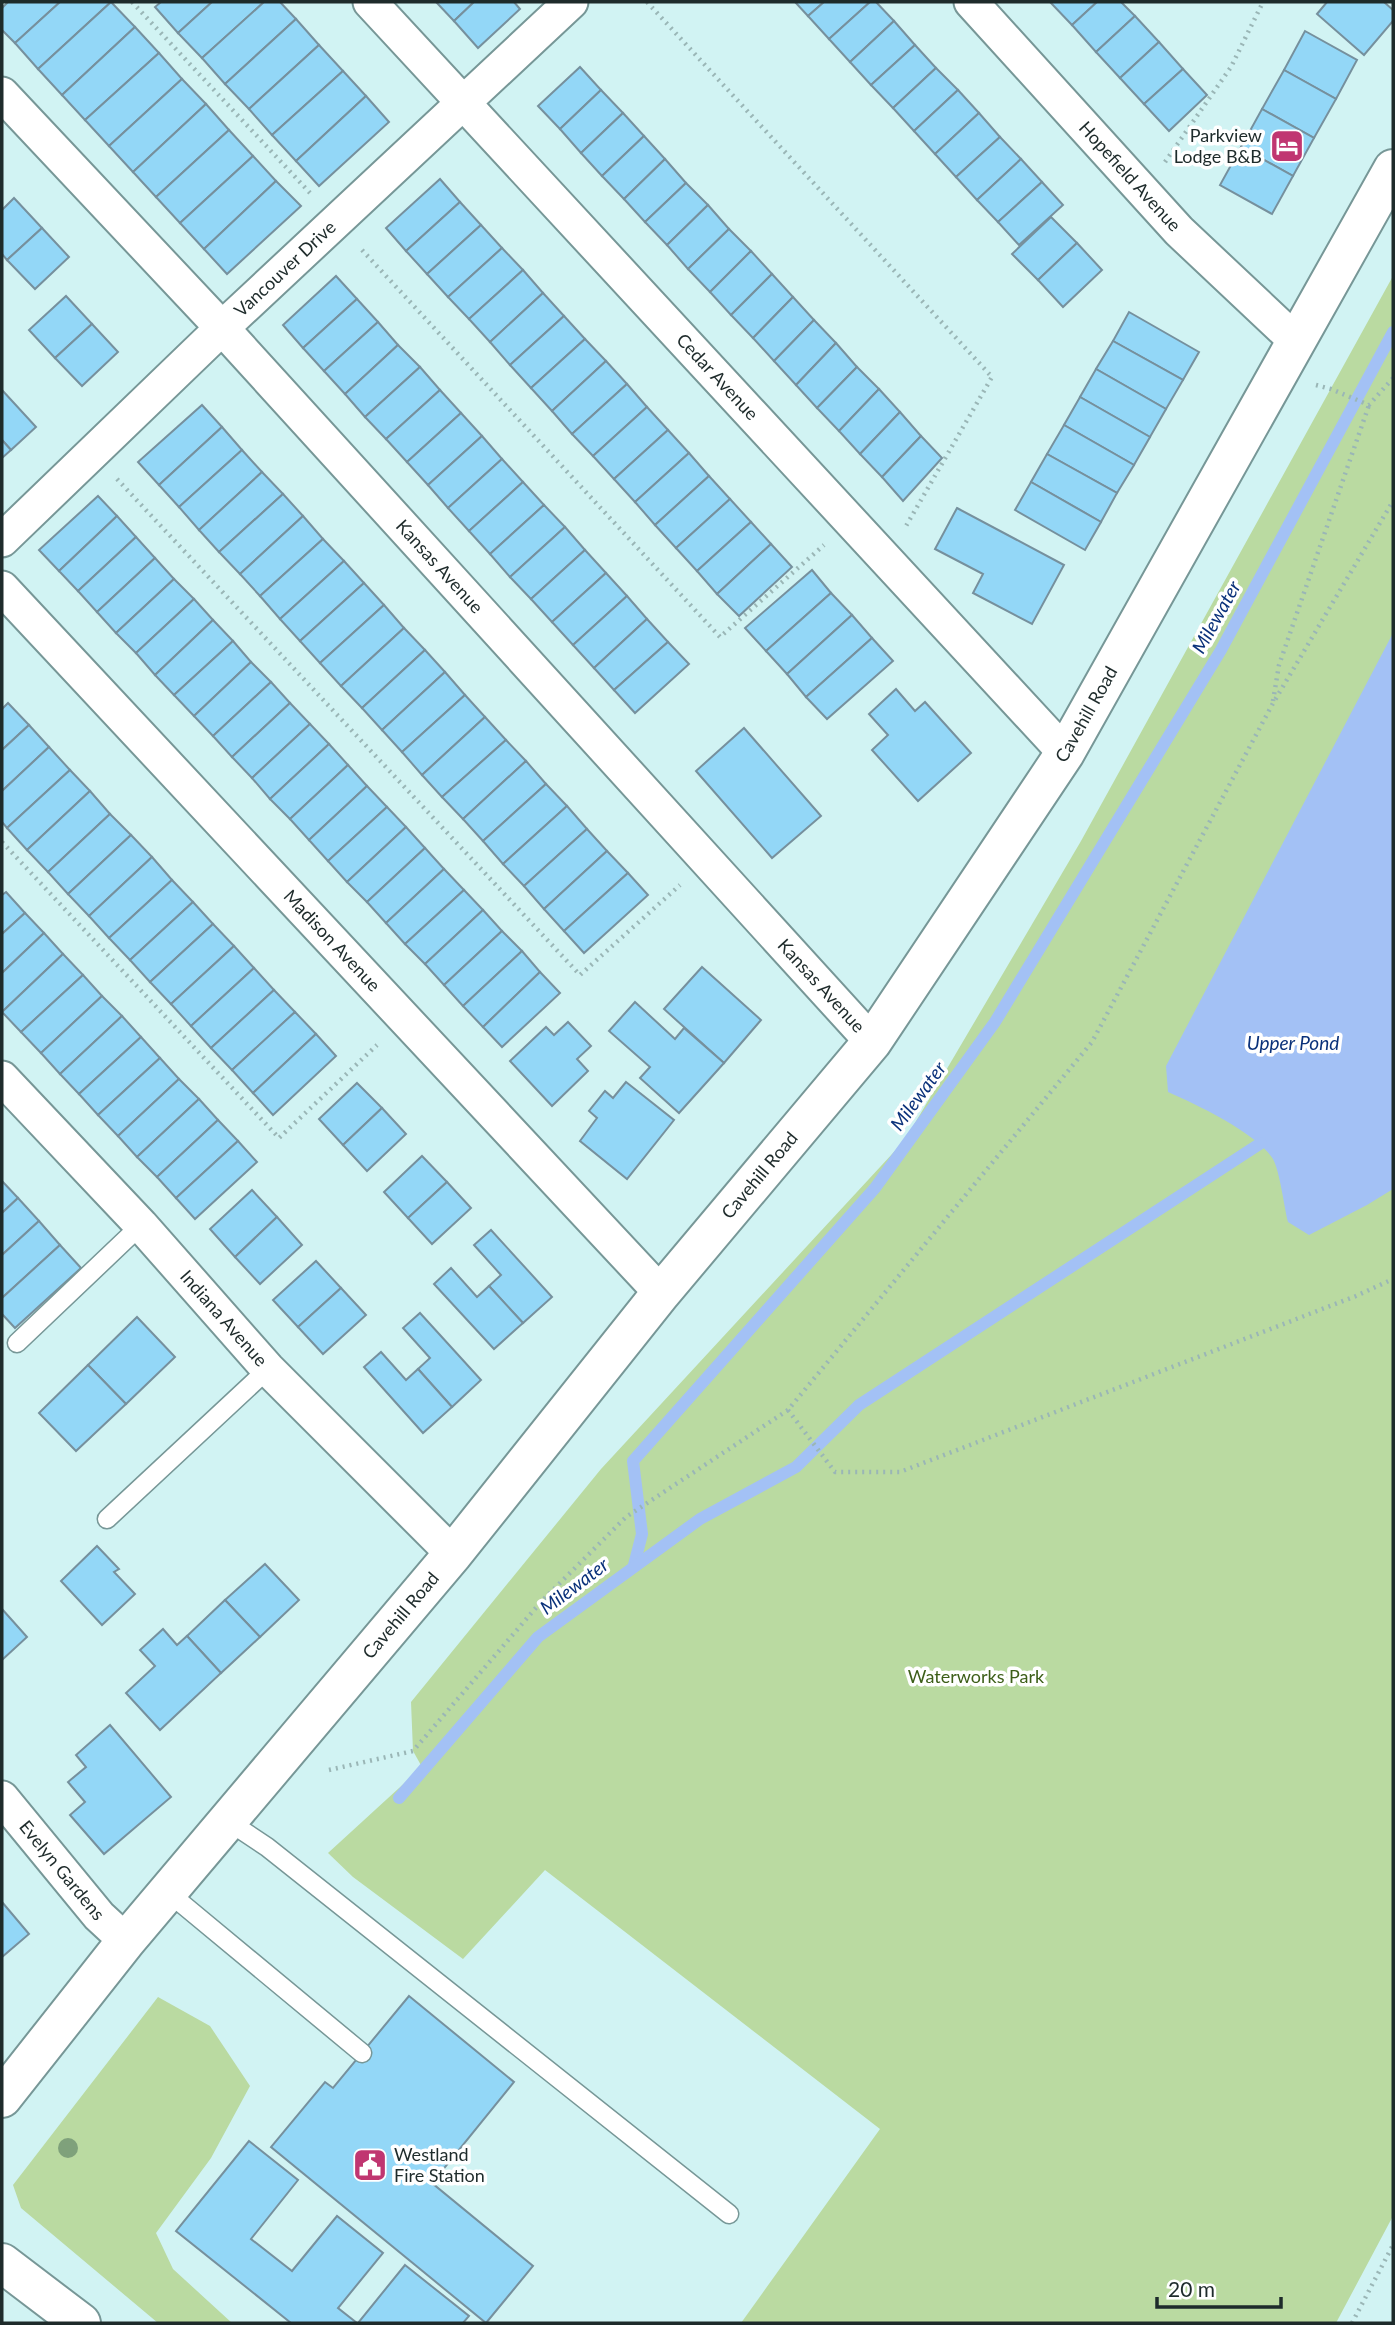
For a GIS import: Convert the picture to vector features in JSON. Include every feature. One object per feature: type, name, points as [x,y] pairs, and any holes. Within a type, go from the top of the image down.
[{"type":"main road","name":"Cavehill Road","points":[[2,2098],[126,1941],[453,1554],[661,1293],[872,1042],[1065,753],[1393,169]]},
{"type":"main road","points":[[2,2263],[81,2323]]},
{"type":"street","name":"Cedar Avenue","points":[[370,2],[1065,753]]},
{"type":"street","name":"Vancouver Drive","points":[[2,540],[335,221],[571,2]]},
{"type":"street","name":"Hopefield Avenue","points":[[971,2],[1179,231],[1297,342]]},
{"type":"street","name":"Kansas Avenue","points":[[2,94],[222,328],[872,1042]]},
{"type":"street","name":"Madison Avenue","points":[[2,588],[661,1293]]},
{"type":"street","name":"Indiana Avenue","points":[[2,1078],[141,1225],[268,1369],[453,1554]]},
{"type":"street","name":"Evelyn Gardens","points":[[2,1798],[99,1916],[126,1941]]},
{"type":"lane","points":[[17,1343],[141,1225]]},
{"type":"lane","points":[[107,1519],[268,1369]]},
{"type":"lane","points":[[228,1821],[267,1847],[729,2214]]},
{"type":"lane","points":[[169,1893],[362,2053]]},
{"type":"path","points":[[132,2],[720,637],[850,521]]},
{"type":"path","points":[[647,2],[992,377],[887,558]]},
{"type":"path","points":[[1138,186],[1166,160],[1231,67],[1262,2]]},
{"type":"path","points":[[1272,705],[1279,665],[1367,403],[1393,378]]},
{"type":"path","points":[[1331,389],[1367,403]]},
{"type":"path","points":[[93,453],[580,975],[706,860]]},
{"type":"path","points":[[329,1770],[413,1751],[540,1604],[626,1517],[788,1410],[1092,1042],[1272,705],[1393,501]]},
{"type":"path","points":[[2,842],[279,1138],[405,1018]]},
{"type":"path","points":[[788,1410],[835,1472],[900,1472],[1356,1296],[1393,1279]]},
{"type":"path","points":[[1352,2323],[1392,2248]]},
{"type":"green space","name":"Waterworks Park","points":[[1393,276],[1393,2216],[1336,2323],[741,2323],[880,2129],[545,1870],[463,1959],[353,1877],[328,1853],[422,1767],[413,1751],[411,1702],[601,1469],[905,1140],[1081,841]]},
{"type":"green space","points":[[158,1997],[210,2026],[250,2086],[211,2158],[156,2233],[173,2269],[232,2323],[158,2323],[21,2208],[13,2185]]},
{"type":"water","name":"Upper Pond","points":[[1393,633],[1393,1189],[1309,1235],[1288,1222],[1280,1180],[1273,1159],[1265,1149],[1241,1130],[1168,1092],[1166,1066]]},
{"type":"building","points":[[8,2],[60,2],[15,43],[2,30],[2,8]]},
{"type":"building","points":[[60,2],[111,2],[38,69],[15,43]]},
{"type":"building","points":[[111,2],[135,27],[62,95],[38,69]]},
{"type":"building","points":[[161,2],[212,2],[178,33],[155,7]]},
{"type":"building","points":[[212,2],[264,2],[202,58],[178,33]]},
{"type":"building","points":[[264,2],[280,2],[296,19],[225,84],[202,58]]},
{"type":"building","points":[[436,2],[474,2],[454,21]]},
{"type":"building","points":[[474,2],[514,2],[520,9],[478,48],[454,21]]},
{"type":"building","points":[[795,2],[824,2],[808,16]]},
{"type":"building","points":[[824,2],[870,2],[829,39],[808,16]]},
{"type":"building","points":[[870,2],[876,2],[894,21],[850,62],[829,39]]},
{"type":"building","points":[[1050,2],[1097,2],[1072,25]]},
{"type":"building","points":[[1097,2],[1121,2],[1135,16],[1096,52],[1072,25]]},
{"type":"building","points":[[1327,2],[1384,2],[1393,10],[1393,21],[1364,55],[1317,14]]},
{"type":"building","points":[[1135,16],[1159,42],[1120,78],[1096,52]]},
{"type":"building","points":[[296,19],[319,45],[249,109],[225,84]]},
{"type":"building","points":[[894,21],[915,45],[871,85],[850,62]]},
{"type":"building","points":[[135,27],[159,53],[85,120],[62,95]]},
{"type":"building","points":[[1305,31],[1357,60],[1336,99],[1284,70]]},
{"type":"building","points":[[1159,42],[1183,69],[1144,104],[1120,78]]},
{"type":"building","points":[[319,45],[343,71],[272,135],[249,109]]},
{"type":"building","points":[[915,45],[936,68],[893,108],[871,85]]},
{"type":"building","points":[[159,53],[182,79],[109,146],[85,120]]},
{"type":"building","points":[[580,67],[601,90],[560,129],[538,106]]},
{"type":"building","points":[[936,68],[958,90],[914,131],[893,108]]},
{"type":"building","points":[[1183,69],[1207,95],[1169,131],[1144,104]]},
{"type":"building","points":[[1284,70],[1336,99],[1314,138],[1262,109]]},
{"type":"building","points":[[343,71],[366,96],[296,161],[272,135]]},
{"type":"building","points":[[182,79],[206,104],[133,172],[109,146]]},
{"type":"building","points":[[601,90],[623,113],[581,153],[560,129]]},
{"type":"building","points":[[958,90],[979,113],[935,154],[914,131]]},
{"type":"building","points":[[366,96],[389,122],[319,186],[296,161]]},
{"type":"building","points":[[206,104],[229,130],[156,197],[133,172]]},
{"type":"building","points":[[1262,109],[1314,138],[1293,176],[1241,147]]},
{"type":"building","points":[[623,113],[644,136],[602,176],[581,153]]},
{"type":"building","points":[[979,113],[1000,137],[956,177],[935,154]]},
{"type":"building","points":[[229,130],[253,156],[180,223],[156,197]]},
{"type":"building","points":[[644,136],[665,159],[624,199],[602,176]]},
{"type":"building","points":[[1000,137],[1021,159],[977,200],[956,177]]},
{"type":"building","points":[[1241,147],[1293,176],[1272,214],[1220,185]]},
{"type":"building","points":[[253,156],[276,181],[204,249],[180,223]]},
{"type":"building","points":[[665,159],[686,183],[645,222],[624,199]]},
{"type":"building","points":[[1021,159],[1042,182],[998,222],[977,200]]},
{"type":"building","points":[[440,179],[460,202],[406,251],[386,228]]},
{"type":"building","points":[[276,181],[301,206],[227,274],[204,249]]},
{"type":"building","points":[[1042,182],[1063,205],[1019,245],[998,222]]},
{"type":"building","points":[[686,183],[708,205],[667,245],[645,222]]},
{"type":"building","points":[[14,198],[42,228],[7,260],[2,254],[2,210]]},
{"type":"building","points":[[460,202],[481,225],[427,274],[406,251]]},
{"type":"building","points":[[708,205],[729,229],[688,269],[667,245]]},
{"type":"building","points":[[1051,217],[1077,243],[1038,280],[1012,254]]},
{"type":"building","points":[[481,225],[502,248],[448,297],[427,274]]},
{"type":"building","points":[[42,228],[69,257],[35,289],[7,260]]},
{"type":"building","points":[[729,229],[751,251],[710,292],[688,269]]},
{"type":"building","points":[[1077,243],[1102,270],[1063,307],[1038,280]]},
{"type":"building","points":[[502,248],[523,270],[469,319],[448,297]]},
{"type":"building","points":[[751,251],[772,274],[731,315],[710,292]]},
{"type":"building","points":[[523,270],[543,293],[490,342],[469,319]]},
{"type":"building","points":[[772,274],[793,297],[753,338],[731,315]]},
{"type":"building","points":[[336,276],[357,299],[303,348],[283,325]]},
{"type":"building","points":[[543,293],[564,316],[510,365],[490,342]]},
{"type":"building","points":[[66,296],[92,324],[55,358],[29,330]]},
{"type":"building","points":[[793,297],[814,320],[774,361],[753,338]]},
{"type":"building","points":[[357,299],[378,322],[324,371],[303,348]]},
{"type":"building","points":[[1129,312],[1199,352],[1183,380],[1113,341]]},
{"type":"building","points":[[564,316],[585,339],[531,388],[510,365]]},
{"type":"building","points":[[814,320],[836,343],[796,385],[774,361]]},
{"type":"building","points":[[378,322],[398,345],[345,394],[324,371]]},
{"type":"building","points":[[92,324],[118,352],[82,386],[55,358]]},
{"type":"building","points":[[585,339],[606,361],[552,411],[531,388]]},
{"type":"building","points":[[1113,341],[1183,380],[1166,409],[1096,369]]},
{"type":"building","points":[[836,343],[857,367],[817,408],[796,385]]},
{"type":"building","points":[[398,345],[420,367],[365,417],[345,394]]},
{"type":"building","points":[[606,361],[627,384],[572,434],[552,411]]},
{"type":"building","points":[[420,367],[440,390],[386,439],[365,417]]},
{"type":"building","points":[[857,367],[879,389],[839,431],[817,408]]},
{"type":"building","points":[[1096,369],[1166,409],[1150,437],[1080,397]]},
{"type":"building","points":[[627,384],[647,407],[593,456],[572,434]]},
{"type":"building","points":[[879,389],[900,412],[860,454],[839,431]]},
{"type":"building","points":[[2,390],[36,427],[11,450],[2,440]]},
{"type":"building","points":[[440,390],[461,413],[407,462],[386,439]]},
{"type":"building","points":[[1080,397],[1150,437],[1134,465],[1064,425]]},
{"type":"building","points":[[202,405],[222,427],[159,485],[138,462]]},
{"type":"building","points":[[647,407],[668,430],[614,479],[593,456]]},
{"type":"building","points":[[900,412],[921,436],[882,477],[860,454]]},
{"type":"building","points":[[461,413],[482,436],[428,485],[407,462]]},
{"type":"building","points":[[1064,425],[1134,465],[1117,493],[1047,454]]},
{"type":"building","points":[[222,427],[242,450],[179,507],[159,485]]},
{"type":"building","points":[[668,430],[689,453],[635,502],[614,479]]},
{"type":"building","points":[[482,436],[502,459],[448,508],[428,485]]},
{"type":"building","points":[[921,436],[942,458],[903,501],[882,477]]},
{"type":"building","points":[[2,440],[11,450],[2,458]]},
{"type":"building","points":[[242,450],[262,472],[199,530],[179,507]]},
{"type":"building","points":[[689,453],[709,476],[655,525],[635,502]]},
{"type":"building","points":[[1047,454],[1117,493],[1101,522],[1031,482]]},
{"type":"building","points":[[502,459],[523,482],[469,531],[448,508]]},
{"type":"building","points":[[262,472],[283,494],[219,552],[199,530]]},
{"type":"building","points":[[709,476],[730,499],[676,548],[655,525]]},
{"type":"building","points":[[523,482],[544,505],[490,554],[469,531]]},
{"type":"building","points":[[1031,482],[1101,522],[1085,550],[1015,510]]},
{"type":"building","points":[[283,494],[303,516],[240,574],[219,552]]},
{"type":"building","points":[[98,496],[117,516],[59,571],[39,550]]},
{"type":"building","points":[[730,499],[751,522],[697,571],[676,548]]},
{"type":"building","points":[[544,505],[565,527],[510,577],[490,554]]},
{"type":"building","points":[[957,508],[1064,565],[1032,624],[973,593],[983,574],[935,549]]},
{"type":"building","points":[[117,516],[136,537],[78,591],[59,571]]},
{"type":"building","points":[[303,516],[323,539],[260,596],[240,574]]},
{"type":"building","points":[[751,522],[771,544],[717,594],[697,571]]},
{"type":"building","points":[[565,527],[585,550],[531,599],[510,577]]},
{"type":"building","points":[[136,537],[155,558],[97,612],[78,591]]},
{"type":"building","points":[[323,539],[344,561],[280,619],[260,596]]},
{"type":"building","points":[[771,544],[792,567],[739,616],[717,594]]},
{"type":"building","points":[[585,550],[606,573],[552,622],[531,599]]},
{"type":"building","points":[[155,558],[174,579],[116,633],[97,612]]},
{"type":"building","points":[[344,561],[364,583],[300,641],[280,619]]},
{"type":"building","points":[[812,570],[831,593],[766,651],[745,628]]},
{"type":"building","points":[[606,573],[627,596],[573,645],[552,622]]},
{"type":"building","points":[[174,579],[194,599],[136,653],[116,633]]},
{"type":"building","points":[[364,583],[384,605],[320,663],[300,641]]},
{"type":"building","points":[[831,593],[852,615],[787,674],[766,651]]},
{"type":"building","points":[[627,596],[647,619],[594,668],[573,645]]},
{"type":"building","points":[[194,599],[213,620],[155,675],[136,653]]},
{"type":"building","points":[[384,605],[404,628],[341,686],[320,663]]},
{"type":"building","points":[[852,615],[872,638],[806,697],[787,674]]},
{"type":"building","points":[[647,619],[668,642],[614,690],[594,668]]},
{"type":"building","points":[[213,620],[233,641],[174,695],[155,675]]},
{"type":"building","points":[[404,628],[425,650],[362,708],[341,686]]},
{"type":"building","points":[[872,638],[893,661],[827,719],[806,697]]},
{"type":"building","points":[[233,641],[251,662],[194,716],[174,695]]},
{"type":"building","points":[[668,642],[689,664],[635,713],[614,690]]},
{"type":"building","points":[[425,650],[445,672],[382,730],[362,708]]},
{"type":"building","points":[[251,662],[271,682],[213,736],[194,716]]},
{"type":"building","points":[[445,672],[465,695],[402,752],[382,730]]},
{"type":"building","points":[[271,682],[290,703],[232,757],[213,736]]},
{"type":"building","points":[[896,689],[915,711],[925,702],[971,753],[918,801],[872,750],[888,735],[869,714]]},
{"type":"building","points":[[465,695],[485,717],[422,775],[402,752]]},
{"type":"building","points":[[8,703],[29,725],[2,750],[2,709]]},
{"type":"building","points":[[290,703],[310,724],[252,778],[232,757]]},
{"type":"building","points":[[485,717],[506,740],[442,797],[422,775]]},
{"type":"building","points":[[310,724],[329,744],[270,799],[252,778]]},
{"type":"building","points":[[29,725],[49,747],[2,791],[2,750]]},
{"type":"building","points":[[744,728],[821,816],[772,858],[696,771]]},
{"type":"building","points":[[506,740],[526,761],[463,819],[442,797]]},
{"type":"building","points":[[329,744],[348,765],[290,819],[270,799]]},
{"type":"building","points":[[49,747],[70,770],[7,828],[2,822],[2,791]]},
{"type":"building","points":[[526,761],[546,784],[483,841],[463,819]]},
{"type":"building","points":[[348,765],[367,786],[309,840],[290,819]]},
{"type":"building","points":[[70,770],[90,791],[27,850],[7,828]]},
{"type":"building","points":[[546,784],[567,806],[503,864],[483,841]]},
{"type":"building","points":[[367,786],[387,807],[328,861],[309,840]]},
{"type":"building","points":[[90,791],[110,814],[48,872],[27,850]]},
{"type":"building","points":[[567,806],[587,829],[524,886],[503,864]]},
{"type":"building","points":[[387,807],[406,827],[347,882],[328,861]]},
{"type":"building","points":[[110,814],[131,835],[68,894],[48,872]]},
{"type":"building","points":[[406,827],[425,848],[367,902],[347,882]]},
{"type":"building","points":[[587,829],[607,851],[544,909],[524,886]]},
{"type":"building","points":[[131,835],[152,857],[89,916],[68,894]]},
{"type":"building","points":[[425,848],[444,869],[386,923],[367,902]]},
{"type":"building","points":[[607,851],[628,873],[564,931],[544,909]]},
{"type":"building","points":[[152,857],[172,880],[109,938],[89,916]]},
{"type":"building","points":[[444,869],[464,890],[405,944],[386,923]]},
{"type":"building","points":[[628,873],[648,895],[584,953],[564,931]]},
{"type":"building","points":[[172,880],[193,902],[130,960],[109,938]]},
{"type":"building","points":[[464,890],[483,910],[425,964],[405,944]]},
{"type":"building","points":[[6,892],[25,913],[2,934],[2,895]]},
{"type":"building","points":[[193,902],[213,924],[150,982],[130,960]]},
{"type":"building","points":[[483,910],[502,931],[444,985],[425,964]]},
{"type":"building","points":[[25,913],[44,933],[2,973],[2,934]]},
{"type":"building","points":[[213,924],[234,946],[171,1004],[150,982]]},
{"type":"building","points":[[502,931],[522,951],[463,1006],[444,985]]},
{"type":"building","points":[[44,933],[63,954],[2,1012],[2,973]]},
{"type":"building","points":[[234,946],[254,968],[191,1026],[171,1004]]},
{"type":"building","points":[[522,951],[540,972],[483,1027],[463,1006]]},
{"type":"building","points":[[63,954],[83,975],[21,1032],[2,1012]]},
{"type":"building","points":[[702,967],[761,1020],[724,1063],[664,1009]]},
{"type":"building","points":[[254,968],[274,990],[211,1048],[191,1026]]},
{"type":"building","points":[[540,972],[560,993],[502,1047],[483,1027]]},
{"type":"building","points":[[83,975],[102,996],[41,1053],[21,1032]]},
{"type":"building","points":[[274,990],[295,1012],[232,1070],[211,1048]]},
{"type":"building","points":[[102,996],[122,1016],[60,1074],[41,1053]]},
{"type":"building","points":[[635,1002],[675,1039],[684,1028],[724,1063],[679,1113],[640,1078],[650,1067],[609,1031]]},
{"type":"building","points":[[295,1012],[316,1034],[253,1093],[232,1070]]},
{"type":"building","points":[[122,1016],[141,1037],[79,1094],[60,1074]]},
{"type":"building","points":[[568,1022],[591,1046],[577,1059],[588,1071],[552,1106],[510,1061],[546,1027],[554,1035]]},
{"type":"building","points":[[316,1034],[336,1056],[273,1115],[253,1093]]},
{"type":"building","points":[[141,1037],[160,1058],[98,1115],[79,1094]]},
{"type":"building","points":[[160,1058],[179,1079],[118,1136],[98,1115]]},
{"type":"building","points":[[179,1079],[199,1099],[137,1157],[118,1136]]},
{"type":"building","points":[[626,1082],[674,1120],[627,1179],[580,1141],[597,1118],[589,1111],[605,1091],[613,1098]]},
{"type":"building","points":[[357,1083],[382,1108],[343,1145],[319,1119]]},
{"type":"building","points":[[199,1099],[218,1120],[157,1177],[137,1157]]},
{"type":"building","points":[[382,1108],[406,1134],[367,1171],[343,1145]]},
{"type":"building","points":[[218,1120],[238,1141],[176,1198],[157,1177]]},
{"type":"building","points":[[238,1141],[257,1162],[195,1219],[176,1198]]},
{"type":"building","points":[[422,1156],[447,1182],[408,1218],[384,1192]]},
{"type":"building","points":[[2,1181],[18,1198],[2,1213]]},
{"type":"building","points":[[447,1182],[471,1208],[432,1244],[408,1218]]},
{"type":"building","points":[[252,1190],[277,1217],[235,1257],[210,1229]]},
{"type":"building","points":[[18,1198],[39,1221],[2,1255],[2,1213]]},
{"type":"building","points":[[277,1217],[302,1245],[260,1284],[235,1257]]},
{"type":"building","points":[[39,1221],[60,1245],[2,1298],[2,1255]]},
{"type":"building","points":[[491,1230],[552,1297],[523,1323],[489,1286],[501,1275],[474,1245]]},
{"type":"building","points":[[60,1245],[81,1268],[15,1328],[2,1314],[2,1298]]},
{"type":"building","points":[[316,1261],[341,1288],[298,1327],[273,1300]]},
{"type":"building","points":[[451,1268],[477,1297],[489,1286],[523,1323],[494,1349],[434,1284]]},
{"type":"building","points":[[341,1288],[366,1315],[323,1354],[298,1327]]},
{"type":"building","points":[[420,1313],[481,1380],[452,1407],[418,1369],[430,1358],[403,1328]]},
{"type":"building","points":[[137,1317],[175,1357],[126,1404],[88,1365]]},
{"type":"building","points":[[381,1352],[406,1380],[418,1369],[452,1407],[423,1433],[364,1367]]},
{"type":"building","points":[[88,1365],[126,1404],[76,1451],[39,1413]]},
{"type":"building","points":[[97,1546],[119,1569],[114,1572],[135,1594],[102,1625],[61,1581]]},
{"type":"building","points":[[265,1564],[299,1600],[260,1637],[225,1600]]},
{"type":"building","points":[[225,1600],[260,1637],[221,1673],[187,1636]]},
{"type":"building","points":[[2,1609],[27,1637],[2,1660]]},
{"type":"building","points":[[163,1629],[177,1645],[187,1636],[221,1673],[160,1730],[126,1693],[155,1666],[140,1650]]},
{"type":"building","points":[[110,1725],[171,1797],[104,1854],[70,1815],[85,1802],[68,1782],[86,1767],[76,1755]]},
{"type":"building","points":[[2,1902],[29,1934],[2,1957]]},
{"type":"building","name":"Westland Fire Station","points":[[409,1996],[514,2082],[432,2183],[533,2266],[486,2323],[271,2147],[325,2082],[333,2088]]},
{"type":"building","points":[[249,2141],[298,2180],[251,2239],[292,2271],[337,2216],[383,2253],[338,2308],[357,2323],[291,2323],[176,2231]]},
{"type":"building","points":[[405,2265],[469,2316],[463,2323],[358,2323]]},
{"type":"waterway","name":"Milewater","points":[[634,1565],[642,1534],[633,1461],[875,1188],[995,1022],[1221,650],[1393,332]]},
{"type":"waterway","points":[[399,1798],[538,1637],[700,1519],[796,1467],[859,1405],[1261,1143]]},
{"type":"place","name":"Parkview Lodge B&B","points":[[1287,146]]},
{"type":"place","name":"Westland Fire Station","points":[[370,2165]]}]
